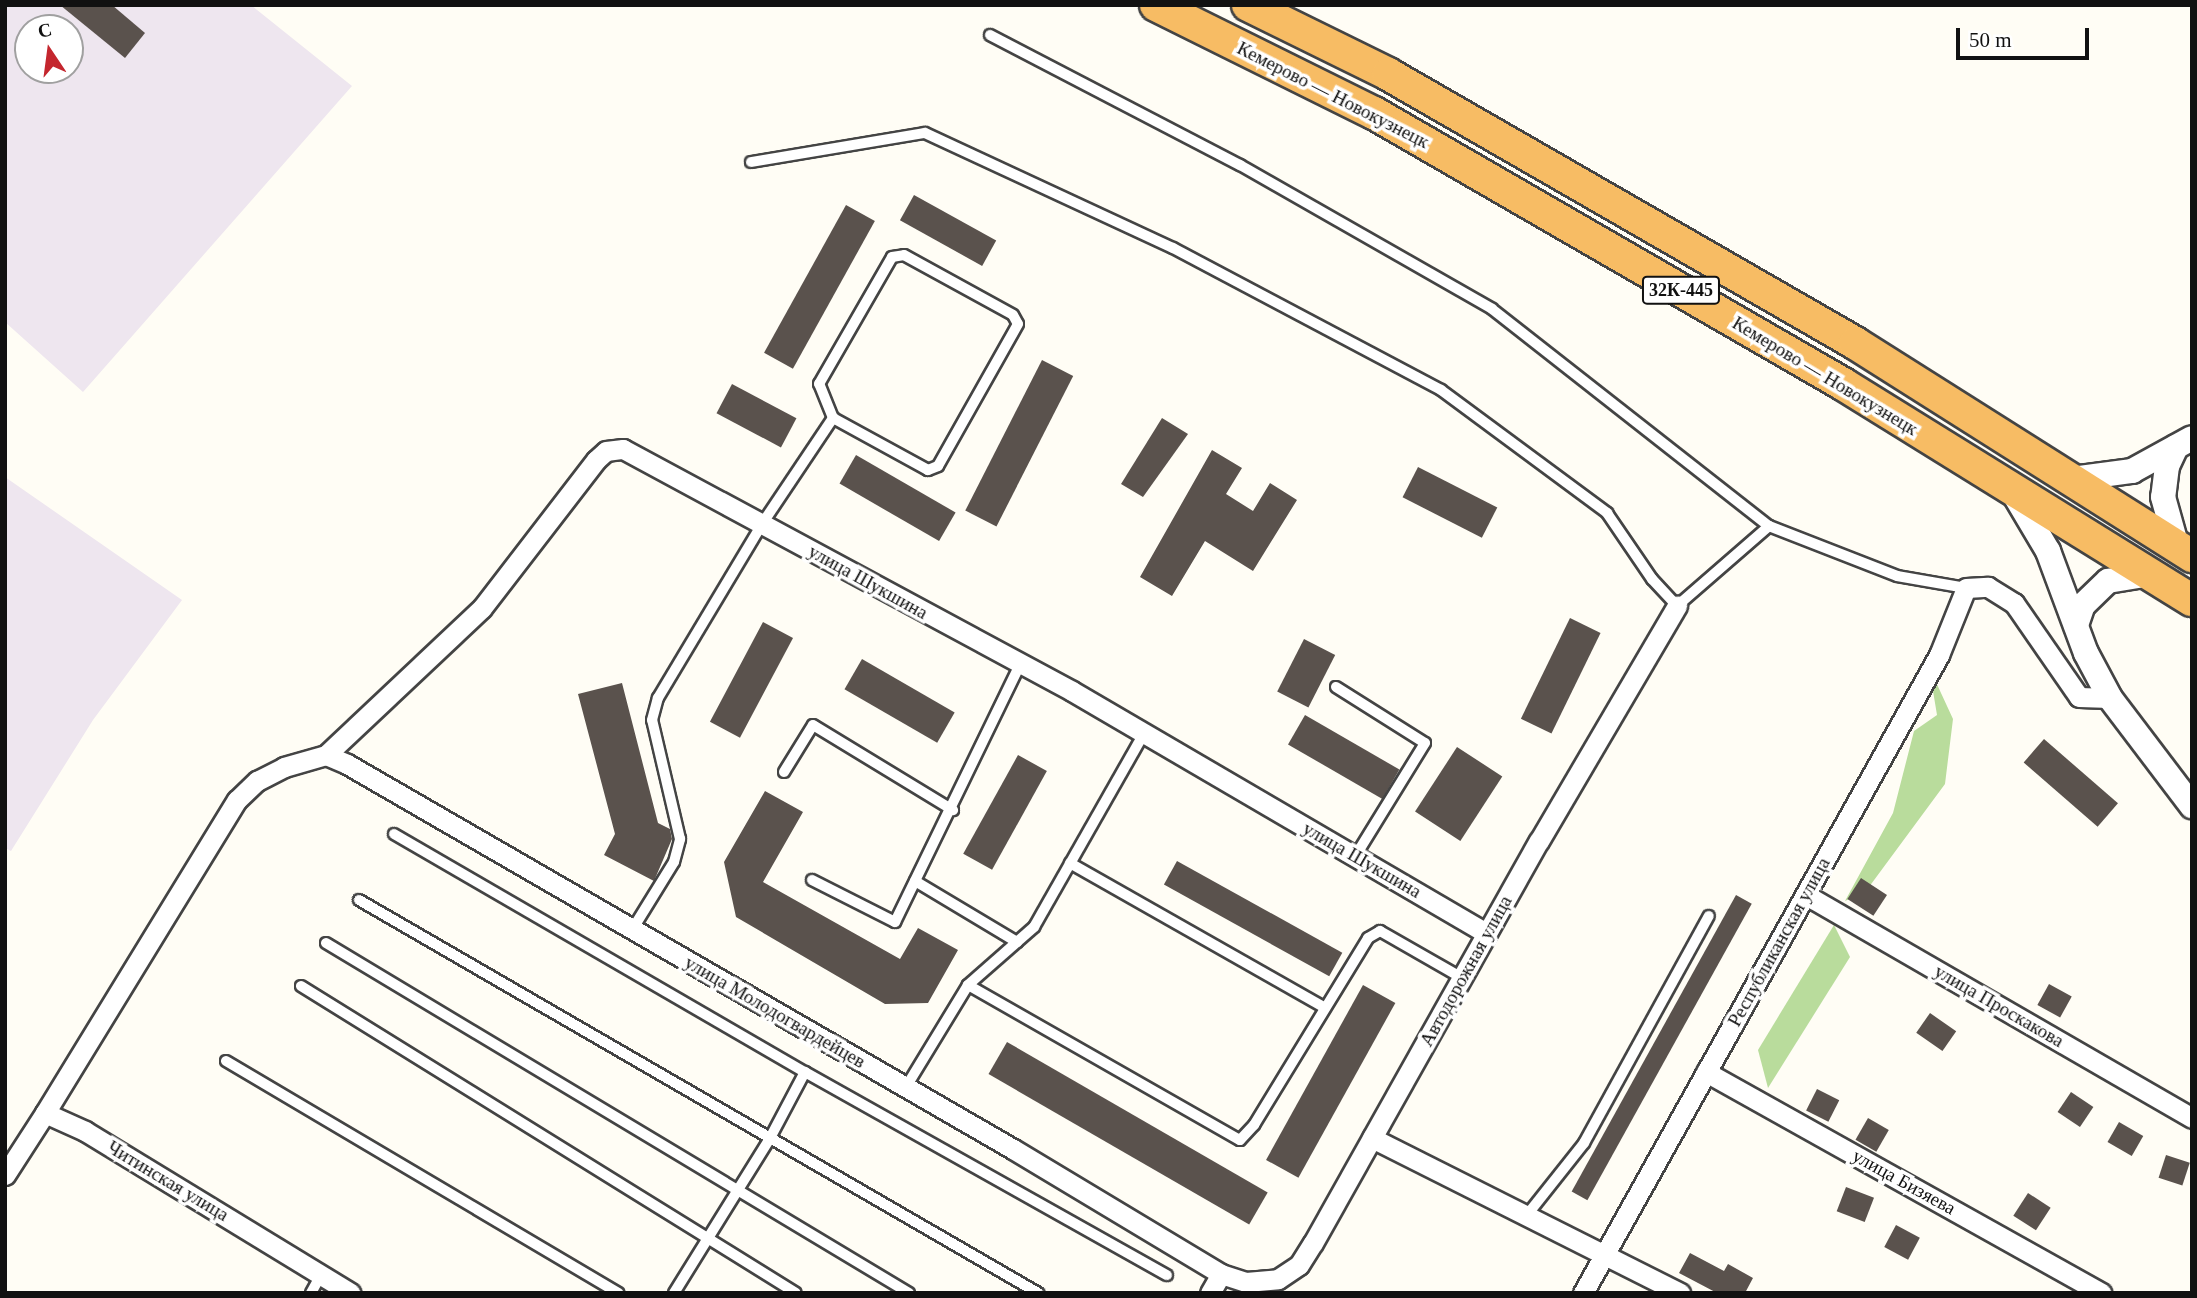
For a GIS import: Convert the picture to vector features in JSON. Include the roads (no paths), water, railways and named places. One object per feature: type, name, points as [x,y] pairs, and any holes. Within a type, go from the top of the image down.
[{"type":"highway","name":"Кемерово — Новокузнецк","points":[[1156,5],[1374,113],[1843,384],[2192,600]]},
{"type":"highway","name":"32К-445","points":[[1248,5],[1388,74],[1855,343],[2185,551]]},
{"type":"street","points":[[2072,479],[2132,471],[2184,442]]},
{"type":"street","points":[[2184,442],[2167,466],[2163,497],[2185,551]]},
{"type":"street","name":"улица Шукшина","points":[[326,755],[482,608],[606,451],[635,452],[1020,665],[1356,855],[1486,933]]},
{"type":"street","points":[[2012,491],[2048,551],[2076,625],[2110,698],[2192,806]]},
{"type":"street","points":[[2076,625],[2083,606],[2108,581],[2150,574]]},
{"type":"street","points":[[1966,588],[1995,590],[2014,603],[2079,697],[2110,698]]},
{"type":"street","name":"Республиканская улица","points":[[1583,1293],[1602,1253],[1939,655],[1966,588]]},
{"type":"street","name":"Автодорожная улица","points":[[1220,1274],[1264,1283],[1299,1265],[1486,933],[1677,606]]},
{"type":"street","points":[[5,1175],[237,800],[257,781],[284,767],[326,755]]},
{"type":"street","name":"улица Молодогвардейцев","points":[[326,755],[906,1087],[1220,1274]]},
{"type":"street","name":"улица Проскакова","points":[[1805,895],[2192,1118]]},
{"type":"street","name":"улица Бизяева","points":[[1706,1072],[2101,1293]]},
{"type":"street","name":"Читинская улица","points":[[45,1113],[85,1131],[350,1293]]},
{"type":"street","points":[[1372,1138],[1680,1293]]},
{"type":"street","points":[[1210,1293],[1220,1274]]},
{"type":"lane","points":[[990,35],[1240,165],[1492,309],[1769,526],[1897,576],[1966,588]]},
{"type":"lane","points":[[751,162],[925,133],[1172,248],[1441,390],[1607,513],[1652,579],[1677,606],[1769,526]]},
{"type":"lane","points":[[904,256],[1013,315],[1018,324],[938,466],[928,470],[833,418],[819,384],[892,257],[904,256]]},
{"type":"lane","points":[[632,930],[674,862],[680,839],[652,720],[658,698],[762,524],[833,418]]},
{"type":"lane","points":[[813,880],[895,922],[953,810],[1020,665]]},
{"type":"lane","points":[[1336,687],[1425,743],[1356,855]]},
{"type":"lane","points":[[784,772],[813,725],[953,810]]},
{"type":"lane","points":[[906,1087],[968,985],[1034,927],[1143,735]]},
{"type":"lane","points":[[394,834],[805,1073],[1167,1275]]},
{"type":"lane","points":[[1070,863],[1325,1008]]},
{"type":"lane","points":[[915,881],[1017,943]]},
{"type":"lane","points":[[359,900],[769,1140],[1038,1293]]},
{"type":"lane","points":[[1527,1215],[1584,1143],[1709,916]]},
{"type":"lane","points":[[968,985],[1240,1140],[1254,1125],[1368,938],[1380,931],[1462,978]]},
{"type":"lane","points":[[326,943],[908,1293]]},
{"type":"lane","points":[[301,986],[796,1293]]},
{"type":"lane","points":[[226,1061],[619,1293]]},
{"type":"lane","points":[[674,1293],[769,1140],[805,1073]]},
{"type":"lane","points":[[311,1293],[321,1275]]}]
